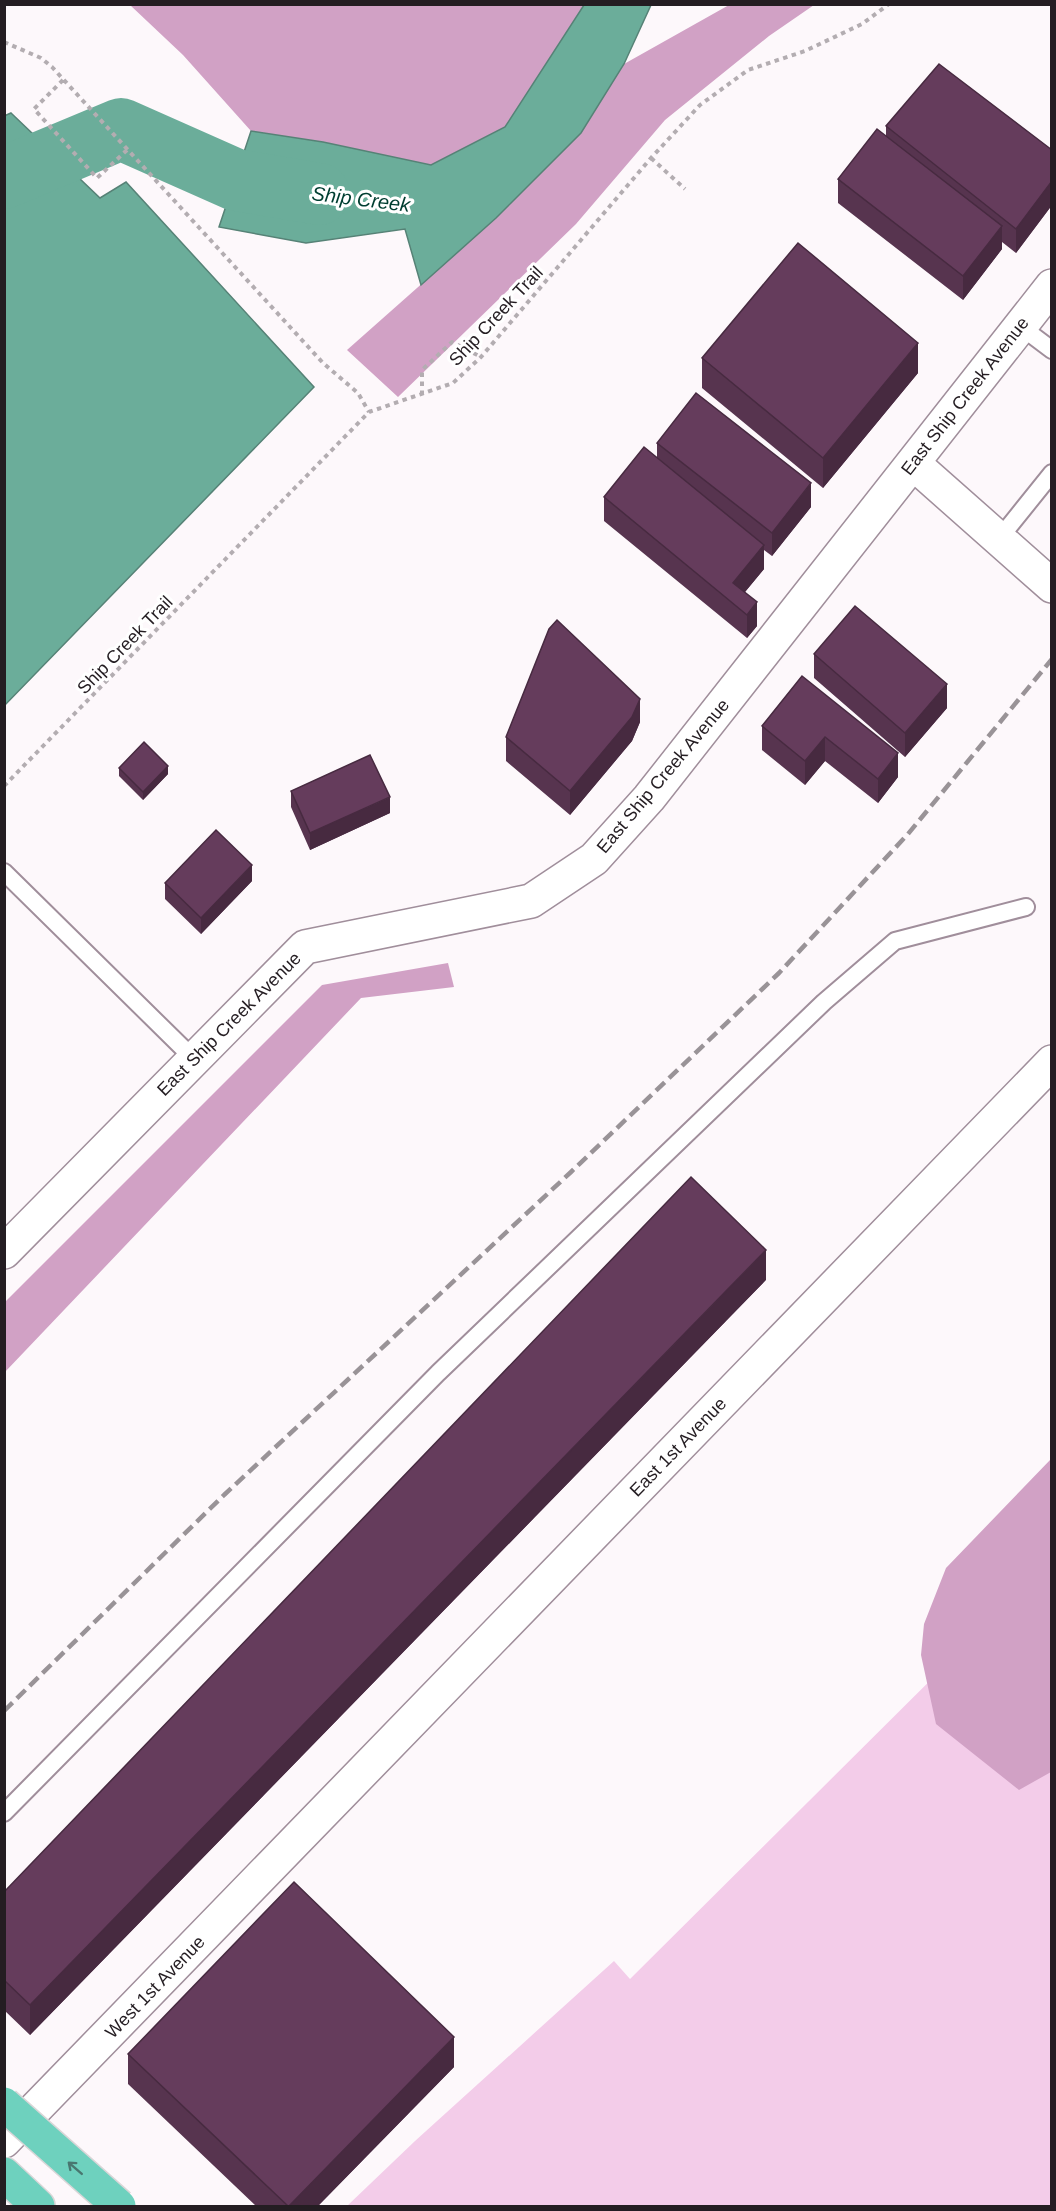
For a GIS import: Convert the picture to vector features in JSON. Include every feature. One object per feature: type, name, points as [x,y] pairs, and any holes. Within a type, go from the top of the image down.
[{"type":"main road","points":[[4,2104],[119,2206]]},
{"type":"main road","points":[[4,2174],[38,2206]]},
{"type":"street","name":"East Ship Creek Avenue","points":[[4,1252],[305,947],[531,901],[594,859],[650,798],[1052,286]]},
{"type":"street","points":[[914,463],[1052,586]]},
{"type":"street","name":"East 1st Avenue","points":[[305,1833],[1052,1062]]},
{"type":"street","name":"West 1st Avenue","points":[[4,2141],[305,1833]]},
{"type":"lane","points":[[1020,326],[1052,350]]},
{"type":"lane","points":[[999,539],[1052,473]]},
{"type":"lane","points":[[4,872],[193,1058]]},
{"type":"lane","points":[[4,1813],[438,1373],[824,1002],[895,941],[1026,907]]},
{"type":"path","name":"Ship Creek Trail","points":[[4,786],[369,412],[453,383],[481,357],[651,158],[700,105],[748,70],[805,51],[862,24],[889,4]]},
{"type":"path","points":[[4,42],[41,58],[52,67],[323,363],[358,393],[369,412]]},
{"type":"path","points":[[63,80],[34,109],[97,178],[127,150]]},
{"type":"path","points":[[651,158],[685,189]]},
{"type":"path","points":[[422,395],[422,370],[452,342],[481,357]]},
{"type":"shaded area","points":[[130,5],[584,5],[505,127],[431,165],[323,142],[251,131],[183,55]]},
{"type":"shaded area","points":[[729,5],[814,5],[769,36],[665,120],[576,224],[398,397],[347,350],[496,218],[581,133],[624,64]]},
{"type":"shaded area","points":[[448,963],[454,987],[361,998],[5,1372],[5,1302],[322,985]]},
{"type":"shaded area","points":[[1051,1459],[1051,1772],[1019,1790],[936,1724],[921,1655],[924,1624],[946,1568]]},
{"type":"shaded area","points":[[986,1625],[1051,1687],[1051,2206],[347,2206],[415,2141],[614,1961],[630,1979]]},
{"type":"water","points":[[584,5],[651,5],[624,64],[581,133],[496,218],[421,285],[405,229],[306,243],[219,227],[251,131],[323,142],[431,165],[505,127]]},
{"type":"water","points":[[11,113],[100,198],[126,182],[314,387],[5,705],[4,116]]},
{"type":"building","points":[[939,64],[1052,150],[1052,181],[1016,229],[886,126]]},
{"type":"building","points":[[877,129],[1002,226],[963,276],[838,179]]},
{"type":"building","points":[[798,243],[918,343],[823,458],[702,358]]},
{"type":"building","points":[[696,393],[811,483],[772,533],[657,443]]},
{"type":"building","points":[[644,447],[764,545],[733,583],[757,602],[747,615],[604,497]]},
{"type":"building","points":[[855,606],[947,684],[905,733],[814,654]]},
{"type":"building","points":[[557,620],[640,699],[632,717],[570,791],[506,737],[549,629]]},
{"type":"building","points":[[802,676],[898,753],[878,779],[825,737],[805,761],[762,726]]},
{"type":"building","points":[[144,742],[168,766],[143,792],[119,768]]},
{"type":"building","points":[[370,755],[390,797],[310,833],[291,791]]},
{"type":"building","points":[[216,830],[252,865],[201,918],[165,883]]},
{"type":"building","points":[[691,1177],[766,1250],[30,2005],[4,1980],[4,1892]]},
{"type":"building","points":[[294,1882],[454,2037],[288,2206],[128,2054]]},
{"type":"waterway","name":"Ship Creek","points":[[4,178],[121,129],[236,180],[319,194]]},
{"type":"railway","points":[[4,1711],[224,1495],[571,1172],[779,973],[908,834],[1052,659]]}]
